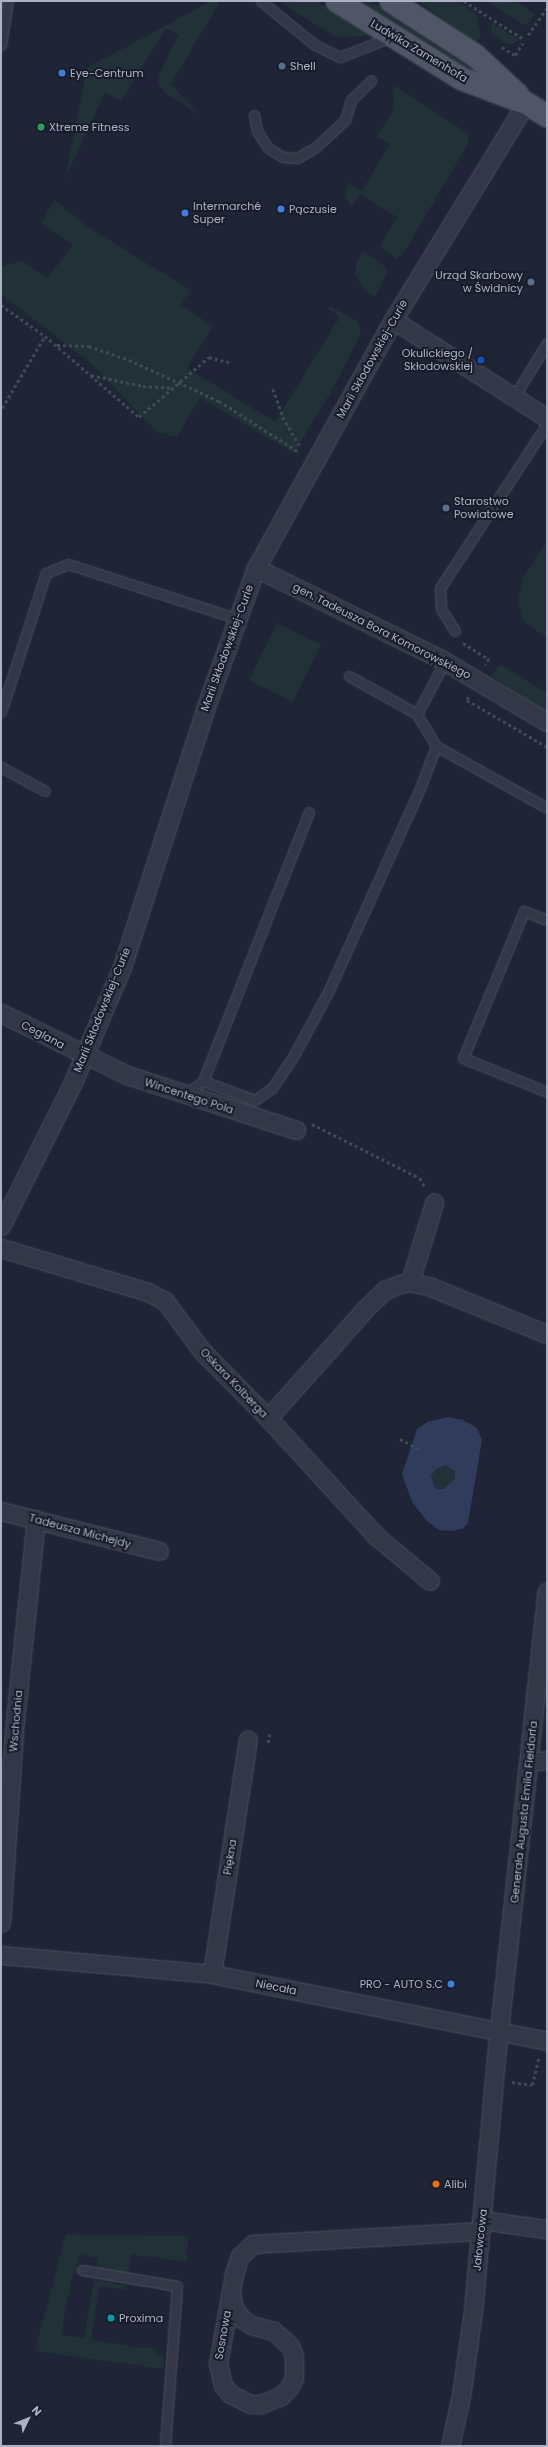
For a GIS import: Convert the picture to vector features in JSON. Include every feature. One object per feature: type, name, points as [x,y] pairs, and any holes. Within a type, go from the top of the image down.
[{"type":"main road","name":"Ludwika Zamenhofa","points":[[337,1],[462,78],[526,103],[547,116]]},
{"type":"main road","name":"Ludwika Zamenhofa","points":[[391,1],[476,56],[526,103]]},
{"type":"street","name":"Marii Skłodowskiej-Curie","points":[[1,1226],[85,1057],[122,967],[207,702],[256,568],[393,320],[526,103]]},
{"type":"street","points":[[393,320],[547,418]]},
{"type":"street","name":"gen. Tadeusza Bora Komorowskiego","points":[[256,568],[445,661],[547,722]]},
{"type":"street","name":"Ceglana","points":[[1,1013],[85,1057]]},
{"type":"street","name":"Wincentego Pola","points":[[85,1057],[127,1075],[186,1094],[302,1126]]},
{"type":"street","points":[[410,1282],[434,1203]]},
{"type":"street","name":"Oskara Kolberga","points":[[1,1248],[148,1292],[165,1301],[202,1351],[268,1418],[376,1536],[430,1581]]},
{"type":"street","points":[[268,1418],[365,1309],[386,1290],[410,1282],[431,1287],[547,1334]]},
{"type":"street","name":"Tadeusza Michejdy","points":[[1,1511],[159,1552]]},
{"type":"street","name":"Wschodnia","points":[[1,1923],[8,1730],[36,1519]]},
{"type":"street","name":"Generała Augusta Emila Fieldorfa","points":[[499,2032],[547,1592]]},
{"type":"street","name":"Piękna","points":[[212,1974],[248,1740]]},
{"type":"street","points":[[529,1762],[547,1760]]},
{"type":"street","name":"Niecała","points":[[1,1955],[212,1974],[544,2040]]},
{"type":"street","name":"Jałowcowa","points":[[450,2446],[461,2396],[481,2225],[499,2032]]},
{"type":"street","name":"Sosnowa","points":[[231,2291],[233,2306],[241,2318],[251,2325],[274,2331],[290,2346],[294,2356],[296,2367],[289,2388],[272,2401],[261,2404],[239,2400],[223,2385],[219,2375],[218,2364],[231,2291],[240,2256],[253,2244],[481,2225],[545,2229]]},
{"type":"lane","points":[[1,45],[8,1]]},
{"type":"lane","points":[[262,1],[315,45],[340,57],[392,36]]},
{"type":"lane","points":[[254,115],[257,131],[268,148],[283,157],[297,158],[316,147],[345,120],[351,100],[371,81]]},
{"type":"lane","points":[[514,397],[547,344]]},
{"type":"lane","points":[[455,631],[441,609],[440,588],[547,424]]},
{"type":"lane","points":[[1,712],[46,573],[68,564],[238,619]]},
{"type":"lane","points":[[417,714],[445,661]]},
{"type":"lane","points":[[348,676],[417,714],[436,746],[547,808]]},
{"type":"lane","points":[[203,1081],[255,1100],[272,1088],[294,1055],[329,990],[421,786],[436,746]]},
{"type":"lane","points":[[1,767],[46,791]]},
{"type":"lane","points":[[186,1094],[203,1081],[309,812]]},
{"type":"lane","points":[[547,920],[524,911],[463,1058],[547,1092]]},
{"type":"lane","points":[[82,2270],[177,2286],[166,2446]]},
{"type":"path","points":[[464,1],[524,41],[515,55],[502,46]]},
{"type":"path","points":[[528,35],[547,8]]},
{"type":"path","points":[[1,305],[45,336],[139,417],[209,357],[231,363]]},
{"type":"path","points":[[2,408],[45,336]]},
{"type":"path","points":[[56,345],[88,346],[129,360],[179,382],[219,401],[305,456],[283,417],[273,389]]},
{"type":"path","points":[[88,374],[143,386],[173,388]]},
{"type":"path","points":[[302,1126],[420,1178],[434,1203]]},
{"type":"path","points":[[400,1439],[421,1450]]},
{"type":"path","points":[[267,1747],[270,1731]]},
{"type":"path","points":[[495,2079],[532,2085],[544,2040]]},
{"type":"shaded area","points":[[211,1],[220,1],[171,84],[199,114],[164,92],[158,83],[159,75],[178,35],[166,28],[121,101],[105,92],[65,179],[87,68]]},
{"type":"shaded area","points":[[279,1],[317,1],[371,35],[337,38]]},
{"type":"shaded area","points":[[357,1],[369,1],[467,54],[493,87]]},
{"type":"shaded area","points":[[419,1],[457,1],[475,13],[481,36],[475,43]]},
{"type":"shaded area","points":[[486,1],[515,1],[535,14],[526,26]]},
{"type":"shaded area","points":[[492,23],[519,40],[510,45],[491,35]]},
{"type":"shaded area","points":[[393,85],[469,134],[468,144],[402,255],[395,259],[380,246],[397,217],[360,194],[351,207],[345,195],[349,183],[362,190],[390,144],[377,137],[394,108]]},
{"type":"shaded area","points":[[54,200],[91,229],[190,290],[181,305],[213,326],[187,368],[275,422],[340,317],[328,309],[330,306],[356,320],[361,329],[359,337],[336,383],[294,453],[200,398],[177,437],[157,432],[92,364],[1,294],[1,267],[21,261],[48,278],[73,245],[42,223]]},
{"type":"shaded area","points":[[362,251],[375,258],[388,270],[376,296],[366,292],[355,275],[357,261]]},
{"type":"shaded area","points":[[547,542],[547,639],[523,620],[518,599],[523,578]]},
{"type":"shaded area","points":[[277,623],[321,644],[293,702],[249,681]]},
{"type":"shaded area","points":[[500,664],[547,694],[547,712],[491,676]]},
{"type":"shaded area","points":[[443,1465],[451,1469],[455,1477],[451,1485],[443,1489],[435,1485],[431,1477],[435,1469]]},
{"type":"shaded area","points":[[66,2234],[188,2236],[187,2262],[146,2256],[145,2258],[132,2253],[127,2275],[98,2269],[96,2258],[79,2254],[75,2276],[72,2276],[61,2335],[84,2339],[94,2280],[126,2286],[125,2290],[99,2286],[91,2340],[141,2348],[149,2347],[164,2358],[164,2369],[35,2351]]},
{"type":"water","points":[[448,1417],[463,1420],[477,1428],[482,1440],[468,1523],[462,1529],[451,1531],[439,1530],[427,1521],[412,1502],[402,1474],[417,1429],[427,1422]],"holes":[[[446,1465],[455,1472],[455,1479],[444,1489],[438,1489],[434,1486],[431,1476],[436,1469]]]},
{"type":"place","name":"Shell","points":[[282,66]]},
{"type":"place","name":"Eye-Centrum","points":[[62,73]]},
{"type":"place","name":"Xtreme Fitness","points":[[41,127]]},
{"type":"place","name":"Pączusie","points":[[281,209]]},
{"type":"place","name":"Intermarché Super","points":[[185,213]]},
{"type":"place","name":"Urząd Skarbowy w Świdnicy","points":[[531,282]]},
{"type":"place","name":"Okulickiego / Skłodowskiej","points":[[481,360]]},
{"type":"place","name":"Starostwo Powiatowe","points":[[446,508]]},
{"type":"place","name":"PRO - AUTO S.C","points":[[451,1984]]},
{"type":"place","name":"Alibi","points":[[436,2184]]},
{"type":"place","name":"Proxima","points":[[111,2318]]}]
